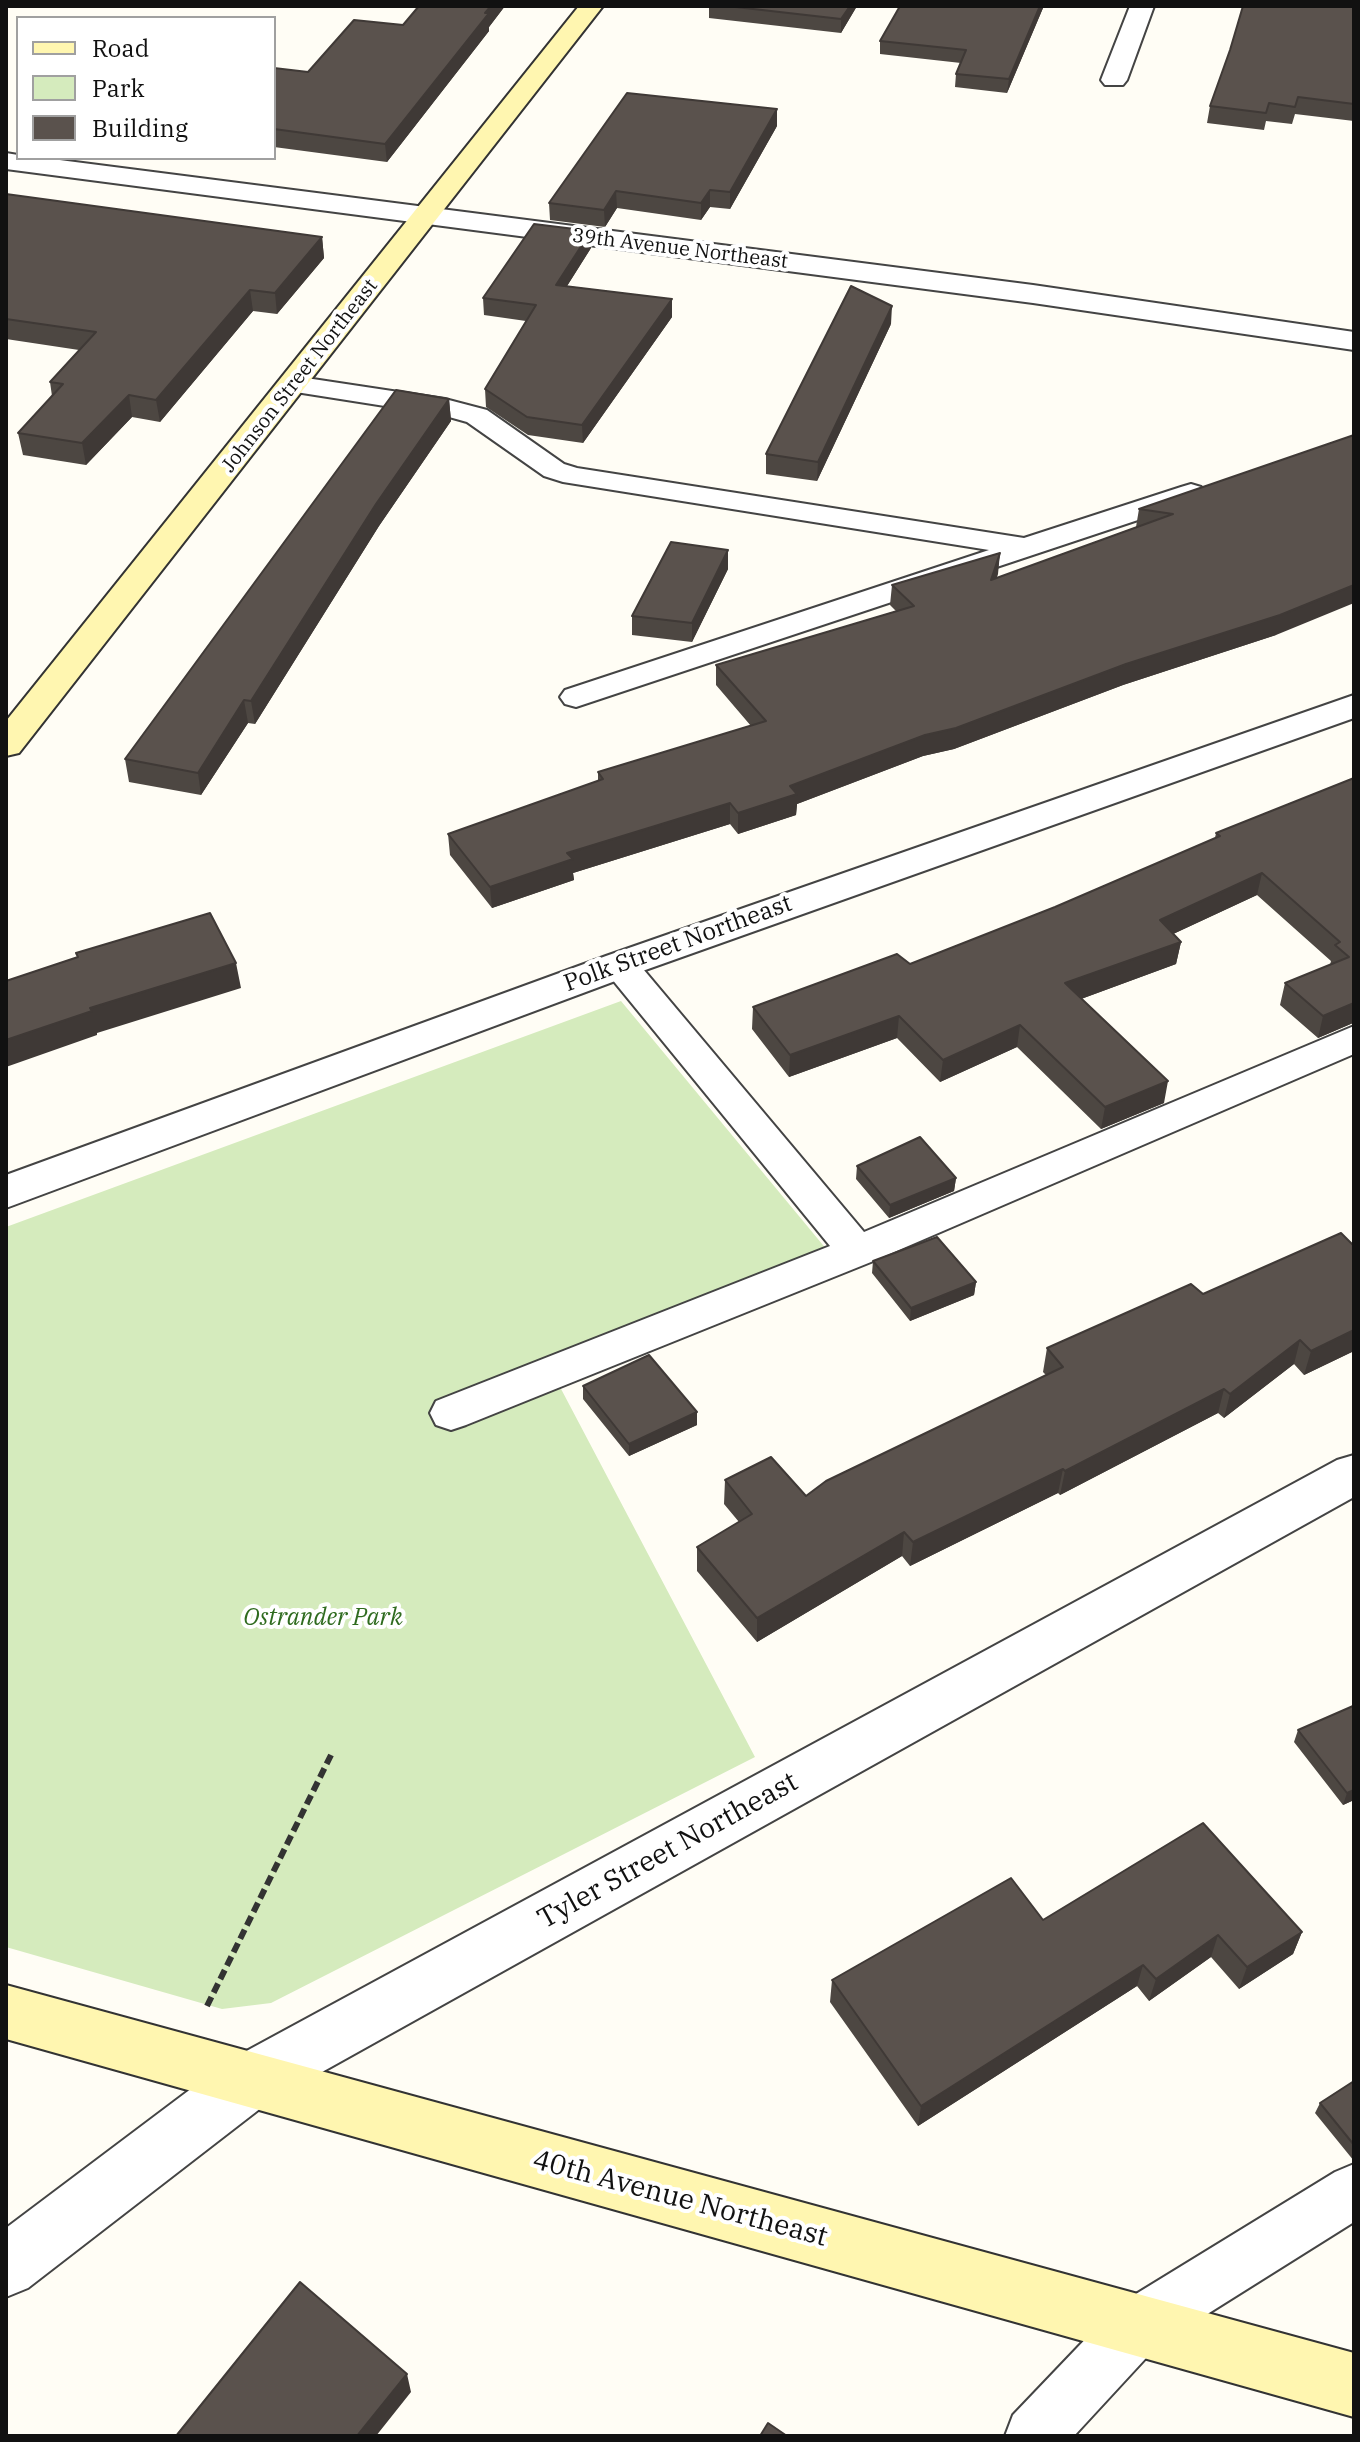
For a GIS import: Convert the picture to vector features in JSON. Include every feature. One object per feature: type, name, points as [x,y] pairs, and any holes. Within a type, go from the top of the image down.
[{"type":"street","name":"Johnson Street Northeast","points":[[6,745],[591,6]]},
{"type":"street","points":[[1114,80],[1142,6]]},
{"type":"street","name":"39th Avenue Northeast","points":[[6,161],[1033,294],[1354,341]]},
{"type":"street","name":"Polk Street Northeast","points":[[6,1192],[620,965],[1354,706]]},
{"type":"street","name":"Tyler Street Northeast","points":[[6,2266],[249,2081],[1354,1474]]},
{"type":"street","name":"40th Avenue Northeast","points":[[6,2012],[1354,2385]]},
{"type":"lane","points":[[293,384],[445,407],[477,416],[554,470],[573,476],[1026,547]]},
{"type":"lane","points":[[576,697],[1220,483]]},
{"type":"lane","points":[[620,965],[857,1251]]},
{"type":"lane","points":[[451,1413],[857,1251],[1354,1039]]},
{"type":"lane","points":[[1034,2436],[1138,2325],[1354,2191]]},
{"type":"path","points":[[180,2061],[332,1753]]},
{"type":"green space","name":"Ostrander Park","points":[[621,1001],[832,1256],[550,1368],[755,1757],[271,2003],[222,2009],[6,1947],[6,1227]]},
{"type":"building","points":[[419,6],[491,6],[485,13],[489,13],[385,144],[276,129],[276,68],[308,72],[354,20],[403,25]]},
{"type":"building","points":[[727,6],[850,6],[841,19]]},
{"type":"building","points":[[900,6],[1040,6],[1009,79],[956,74],[966,50],[880,41]]},
{"type":"building","points":[[1243,6],[1354,6],[1354,104],[1298,97],[1295,107],[1269,103],[1266,113],[1210,106]]},
{"type":"building","points":[[627,93],[777,109],[730,192],[710,190],[701,203],[616,191],[604,210],[549,203]]},
{"type":"building","points":[[6,194],[322,237],[275,293],[250,290],[156,400],[129,395],[82,443],[18,433],[63,384],[50,382],[96,332],[6,319]]},
{"type":"building","points":[[534,224],[591,231],[556,285],[672,299],[582,425],[527,417],[485,389],[536,305],[483,298]]},
{"type":"building","points":[[851,286],[892,306],[818,462],[766,454]]},
{"type":"building","points":[[396,390],[449,399],[376,504],[251,701],[244,700],[198,773],[125,759]]},
{"type":"building","points":[[1354,435],[1354,585],[1280,615],[1126,664],[790,786],[797,794],[738,813],[730,803],[567,853],[573,859],[490,887],[448,834],[603,779],[598,772],[766,721],[716,665],[914,606],[892,585],[1000,553],[991,580],[1173,514],[1139,509]]},
{"type":"building","points":[[671,542],[728,550],[692,623],[632,616]]},
{"type":"building","points":[[1354,778],[1354,1003],[1323,1016],[1285,983],[1349,957],[1335,945],[1340,942],[1262,873],[1160,920],[1181,942],[1065,983],[1168,1081],[1105,1107],[1020,1025],[943,1060],[899,1016],[790,1055],[753,1007],[897,954],[910,964],[1055,907],[1220,836],[1216,833]]},
{"type":"building","points":[[210,913],[236,963],[90,1008],[92,1011],[6,1040],[6,981],[78,957],[76,953]]},
{"type":"building","points":[[920,1137],[956,1178],[890,1205],[857,1166]]},
{"type":"building","points":[[1341,1233],[1354,1246],[1354,1330],[1311,1351],[1300,1340],[1230,1394],[1224,1389],[1065,1471],[1063,1469],[913,1542],[904,1532],[757,1618],[697,1547],[752,1514],[725,1480],[771,1457],[806,1496],[826,1481],[1063,1367],[1047,1348],[1191,1284],[1203,1294]]},
{"type":"building","points":[[937,1237],[976,1282],[911,1308],[873,1261]]},
{"type":"building","points":[[649,1355],[697,1412],[629,1444],[583,1386]]},
{"type":"building","points":[[1353,1706],[1354,1790],[1347,1793],[1298,1730]]},
{"type":"building","points":[[1203,1823],[1302,1932],[1247,1967],[1218,1935],[1156,1979],[1143,1965],[921,2106],[832,1980],[1011,1878],[1043,1920]]},
{"type":"building","points":[[1354,2081],[1354,2145],[1320,2103]]},
{"type":"building","points":[[300,2282],[407,2374],[357,2436],[176,2436]]},
{"type":"building","points":[[768,2423],[787,2436],[760,2436]]}]
